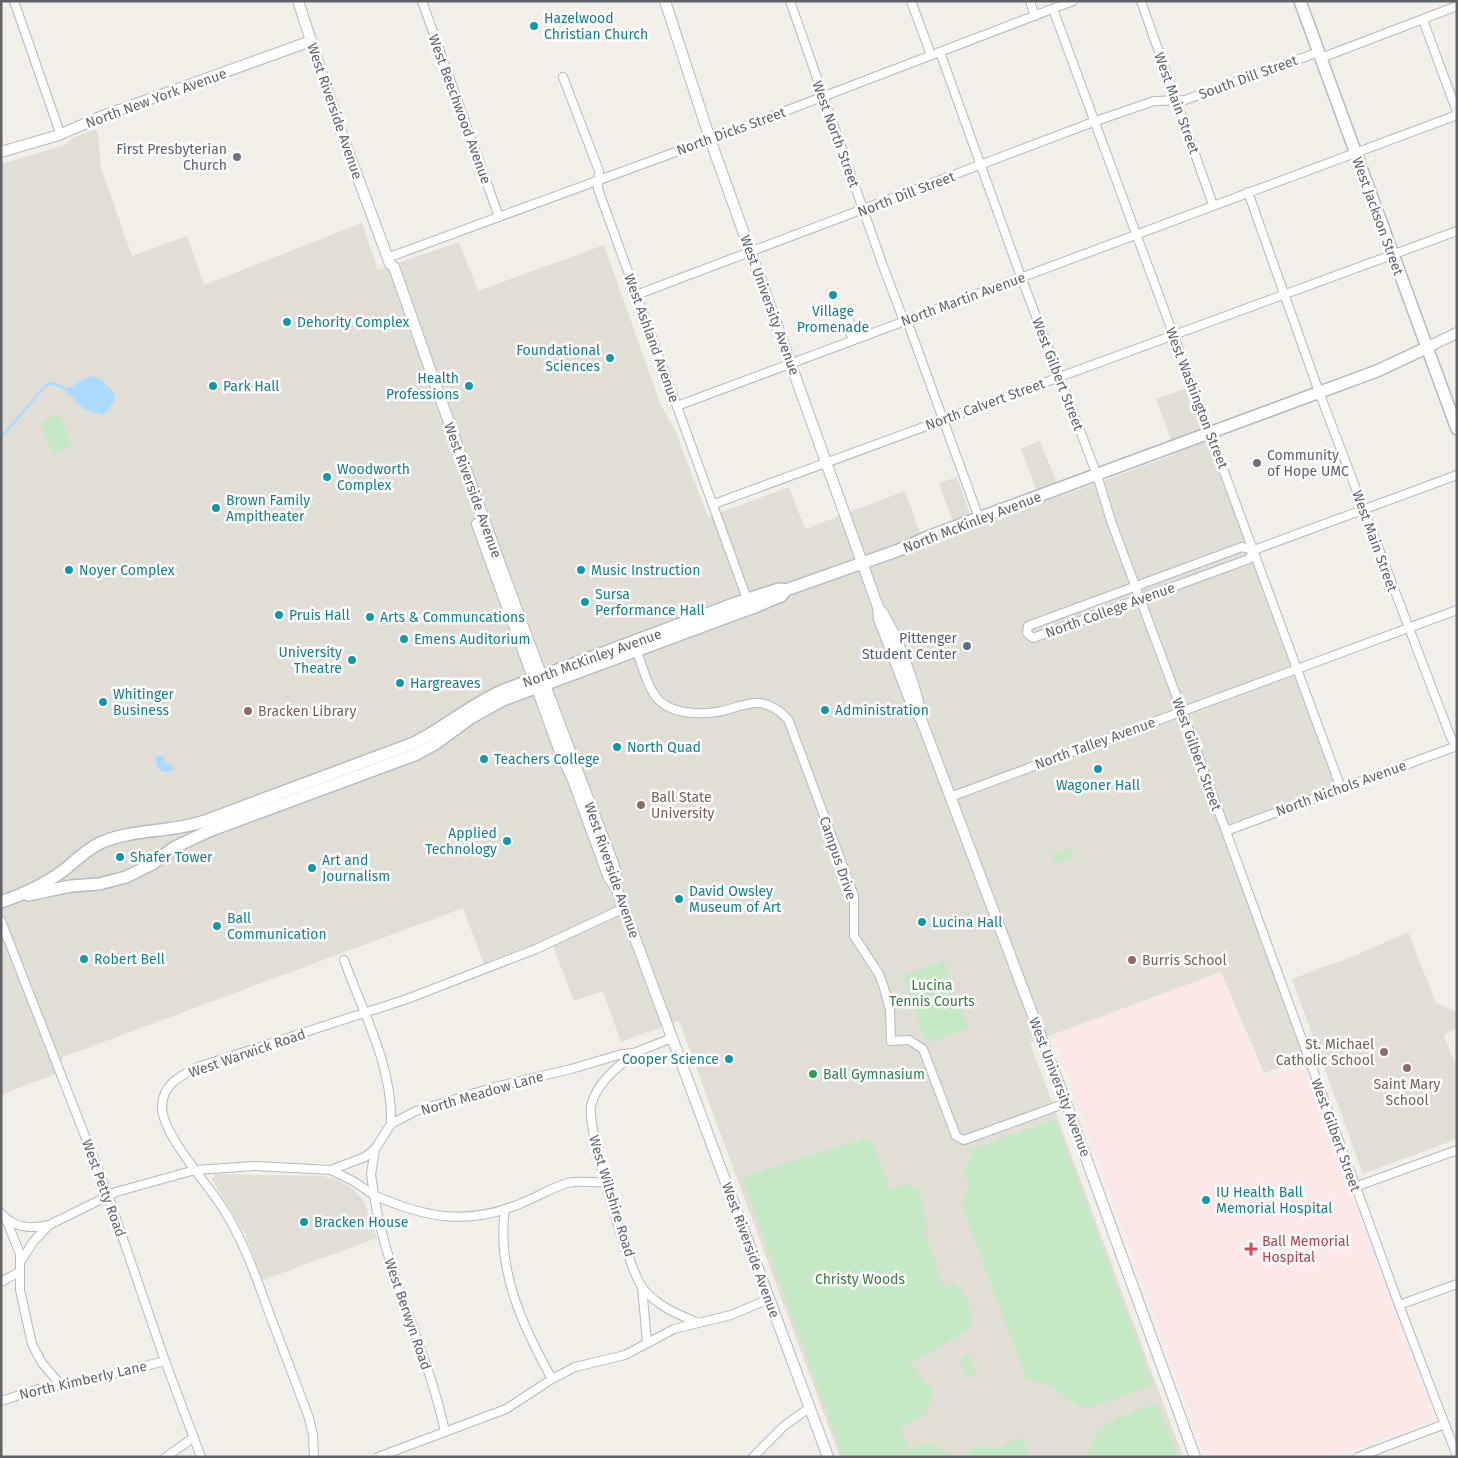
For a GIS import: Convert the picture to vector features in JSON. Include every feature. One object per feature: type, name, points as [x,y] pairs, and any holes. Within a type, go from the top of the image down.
[{"type":"main road","name":"West Jackson Street","points":[[1300,1],[1457,429]]},
{"type":"main road","name":"North McKinley Avenue","points":[[19,895],[71,886],[99,884],[134,874],[175,847],[209,831],[417,754],[435,744],[485,709],[537,684],[636,647],[747,599],[779,589],[786,590],[862,564],[979,518],[1402,361],[1426,348]]},
{"type":"main road","points":[[636,647],[781,596],[786,590]]},
{"type":"main road","name":"North McKinley Avenue","points":[[1,902],[19,895],[57,874],[98,844],[132,833],[186,828],[414,743],[488,697],[537,684]]},
{"type":"street","points":[[14,1],[60,134]]},
{"type":"street","name":"West Riverside Avenue","points":[[298,1],[388,261],[394,267],[537,684],[609,878],[617,889],[828,1457]]},
{"type":"street","name":"West Beechwood Avenue","points":[[422,1],[499,217]]},
{"type":"street","name":"West University Avenue","points":[[665,1],[710,139],[878,607],[879,619],[912,708],[921,719],[1066,1103],[1196,1457]]},
{"type":"street","name":"West North Street","points":[[790,1],[822,97],[904,320],[909,326],[979,518]]},
{"type":"street","points":[[912,1],[931,55]]},
{"type":"street","points":[[1030,1],[1034,16]]},
{"type":"street","name":"North Dicks Street","points":[[388,261],[499,217],[1073,1]]},
{"type":"street","name":"West Main Street","points":[[1141,1],[1214,205]]},
{"type":"street","name":"South Dill Street","points":[[1176,101],[1185,100],[1320,55],[1423,20],[1457,6]]},
{"type":"street","name":"West Washington Street","points":[[1053,9],[1341,788]]},
{"type":"street","points":[[1423,20],[1457,113]]},
{"type":"street","name":"North New York Avenue","points":[[1,152],[60,134],[311,41]]},
{"type":"street","name":"West Gilbert Street","points":[[940,52],[1058,377],[1097,474],[1111,522],[1226,831],[1398,1305],[1457,1456]]},
{"type":"street","name":"West Ashland Avenue","points":[[563,76],[599,171],[599,192],[747,599]]},
{"type":"street","name":"North Dill Street","points":[[636,295],[982,166],[1096,121],[1154,101],[1176,101]]},
{"type":"street","name":"North Martin Avenue","points":[[677,406],[1457,113]]},
{"type":"street","name":"West Main Street","points":[[1248,192],[1319,392],[1408,628],[1451,738],[1457,746]]},
{"type":"street","name":"North Calvert Street","points":[[714,504],[1457,231]]},
{"type":"street","points":[[1426,348],[1457,333]]},
{"type":"street","name":"North College Avenue","points":[[1254,550],[1249,559],[1140,599],[1033,638],[1027,633],[1028,626],[1242,547],[1254,550],[1457,475]]},
{"type":"street","name":"North Talley Avenue","points":[[950,797],[1457,610]]},
{"type":"street","name":"Campus Drive","points":[[636,647],[654,695],[672,708],[698,713],[718,712],[757,703],[779,710],[788,719],[854,896],[854,936],[879,974],[884,988],[890,1010],[891,1040],[908,1040],[924,1049],[956,1136],[964,1140],[1066,1103]]},
{"type":"street","name":"North Nichols Avenue","points":[[1226,831],[1457,746]]},
{"type":"street","name":"West Warwick Road","points":[[314,1457],[313,1435],[309,1418],[244,1246],[225,1211],[178,1144],[163,1115],[164,1096],[170,1084],[181,1075],[212,1062],[364,1014],[536,950],[624,908]]},
{"type":"street","name":"West Petty Road","points":[[1,920],[108,1195],[165,1361],[201,1457]]},
{"type":"street","points":[[344,960],[381,1057],[388,1081],[391,1124]]},
{"type":"street","name":"North Meadow Lane","points":[[48,1225],[108,1195],[151,1181],[195,1170],[255,1166],[331,1170],[358,1161],[375,1149],[391,1124],[416,1111],[463,1096],[571,1070],[622,1054],[634,1053],[672,1038]]},
{"type":"street","name":"West Wiltshire Road","points":[[634,1053],[611,1073],[599,1088],[592,1105],[592,1133],[606,1182],[642,1287],[667,1309],[696,1322]]},
{"type":"street","name":"West Berwyn Road","points":[[375,1149],[372,1164],[374,1195],[388,1255],[439,1405],[445,1432]]},
{"type":"street","points":[[1355,1187],[1457,1150]]},
{"type":"street","points":[[331,1170],[353,1181],[374,1195],[414,1212],[440,1216],[469,1216],[505,1209],[569,1182],[606,1182]]},
{"type":"street","points":[[505,1209],[504,1256],[509,1283],[517,1308],[552,1379]]},
{"type":"street","points":[[4,1216],[19,1226],[31,1228],[48,1225]]},
{"type":"street","points":[[4,1216],[16,1240],[21,1261]]},
{"type":"street","points":[[48,1225],[33,1242],[21,1261],[19,1272],[24,1311],[32,1344],[42,1363],[60,1384]]},
{"type":"street","points":[[1,1282],[19,1272]]},
{"type":"street","points":[[1398,1305],[1457,1284]]},
{"type":"street","points":[[642,1287],[648,1342]]},
{"type":"street","points":[[378,1457],[506,1409],[552,1379],[575,1367],[625,1355],[674,1329],[730,1315],[769,1299]]},
{"type":"street","name":"North Kimberly Lane","points":[[1,1401],[60,1384],[84,1381],[165,1361]]},
{"type":"street","points":[[753,1457],[792,1419],[809,1408]]},
{"type":"street","points":[[1358,1457],[1445,1424]]},
{"type":"street","points":[[166,1457],[194,1437]]},
{"type":"shaded area","name":"Ball State University","points":[[95,129],[98,133],[101,168],[132,256],[187,236],[204,285],[362,223],[378,270],[459,242],[478,291],[604,245],[660,403],[675,430],[708,517],[789,487],[805,529],[905,491],[925,547],[957,534],[939,483],[957,477],[975,529],[1041,503],[1021,448],[1040,441],[1062,496],[1176,454],[1156,399],[1190,387],[1335,786],[1227,825],[1306,1060],[1264,1073],[1221,972],[1030,1043],[1183,1457],[840,1457],[679,1021],[621,1042],[603,991],[574,1001],[550,938],[484,964],[463,908],[63,1057],[56,1074],[1,1096],[1,164],[65,145],[73,138]]},
{"type":"shaded area","name":"St. Michael Catholic School","points":[[1408,932],[1436,1003],[1457,1012],[1457,1028],[1444,1035],[1457,1069],[1457,1139],[1363,1174],[1292,979],[1354,956]]},
{"type":"shaded area","name":"Ball Memorial Hospital","points":[[1221,972],[1264,1080],[1304,1066],[1433,1418],[1431,1421],[1327,1457],[1206,1457],[1054,1035]]},
{"type":"shaded area","points":[[215,1174],[323,1176],[340,1181],[354,1190],[364,1201],[377,1238],[263,1280],[244,1232],[212,1180]]},
{"type":"green space","points":[[59,414],[72,445],[53,454],[40,422]]},
{"type":"green space","points":[[1071,848],[1074,857],[1055,864],[1051,855]]},
{"type":"green space","name":"Lucina Tennis Courts","points":[[944,961],[968,1028],[930,1042],[925,1039],[902,976]]},
{"type":"green space","points":[[1055,1119],[1153,1385],[1089,1408],[1074,1404],[1048,1383],[1027,1380],[961,1203],[967,1200],[964,1192],[970,1190],[964,1171],[972,1158],[970,1150]]},
{"type":"green space","name":"Christy Woods","points":[[863,1139],[871,1140],[890,1190],[908,1183],[910,1186],[918,1188],[927,1223],[926,1237],[944,1288],[956,1284],[968,1304],[971,1326],[966,1331],[910,1364],[934,1391],[926,1414],[899,1428],[908,1449],[930,1443],[957,1457],[843,1457],[742,1177]]},
{"type":"green space","points":[[969,1354],[976,1375],[967,1378],[959,1358]]},
{"type":"green space","points":[[1158,1403],[1178,1457],[1090,1457],[1088,1452],[1098,1431],[1116,1418]]},
{"type":"green space","points":[[1022,1437],[1029,1457],[963,1457],[973,1447],[995,1448]]},
{"type":"water","points":[[93,376],[102,380],[115,394],[114,401],[104,415],[84,409],[65,390],[68,387],[73,387],[82,379]]},
{"type":"water","points":[[156,755],[164,757],[166,764],[169,763],[174,769],[168,772],[160,771],[156,763]]},
{"type":"waterway","points":[[1,438],[45,386],[53,383],[66,389]]},
{"type":"place","name":"Hazelwood Christian Church","points":[[534,26]]},
{"type":"place","name":"First Presbyterian Church","points":[[237,157]]},
{"type":"place","name":"Village Promenade","points":[[833,295]]},
{"type":"place","name":"Dehority Complex","points":[[287,322]]},
{"type":"place","name":"Foundational Sciences","points":[[610,358]]},
{"type":"place","name":"Park Hall","points":[[213,386]]},
{"type":"place","name":"Health Professions","points":[[469,386]]},
{"type":"place","name":"Community of Hope UMC","points":[[1257,463]]},
{"type":"place","name":"Woodworth Complex","points":[[327,477]]},
{"type":"place","name":"Brown Family Ampitheater","points":[[216,508]]},
{"type":"place","name":"Noyer Complex","points":[[69,570]]},
{"type":"place","name":"Music Instruction","points":[[581,570]]},
{"type":"place","name":"Sursa Performance Hall","points":[[585,602]]},
{"type":"place","name":"Pruis Hall","points":[[279,615]]},
{"type":"place","name":"Arts & Communcations","points":[[370,617]]},
{"type":"place","name":"Emens Auditorium","points":[[404,639]]},
{"type":"place","name":"Pittenger Student Center","points":[[967,646]]},
{"type":"place","name":"University Theatre","points":[[352,660]]},
{"type":"place","name":"Hargreaves","points":[[400,683]]},
{"type":"place","name":"Whitinger Business","points":[[103,702]]},
{"type":"place","name":"Administration","points":[[825,710]]},
{"type":"place","name":"Bracken Library","points":[[248,711]]},
{"type":"place","name":"North Quad","points":[[617,747]]},
{"type":"place","name":"Teachers College","points":[[484,759]]},
{"type":"place","name":"Wagoner Hall","points":[[1098,769]]},
{"type":"place","name":"Ball State University","points":[[641,805]]},
{"type":"place","name":"Applied Technology","points":[[507,841]]},
{"type":"place","name":"Shafer Tower","points":[[120,857]]},
{"type":"place","name":"Art and Journalism","points":[[312,868]]},
{"type":"place","name":"David Owsley Museum of Art","points":[[679,899]]},
{"type":"place","name":"Lucina Hall","points":[[922,922]]},
{"type":"place","name":"Ball Communication","points":[[217,926]]},
{"type":"place","name":"Robert Bell","points":[[84,959]]},
{"type":"place","name":"Burris School","points":[[1132,960]]},
{"type":"place","name":"St. Michael Catholic School","points":[[1384,1052]]},
{"type":"place","name":"Cooper Science","points":[[729,1059]]},
{"type":"place","name":"Saint Mary School","points":[[1407,1068]]},
{"type":"place","name":"Ball Gymnasium","points":[[813,1074]]},
{"type":"place","name":"IU Health Ball Memorial Hospital","points":[[1206,1200]]},
{"type":"place","name":"Bracken House","points":[[304,1222]]},
{"type":"place","name":"Ball Memorial Hospital","points":[[1251,1249]]}]
